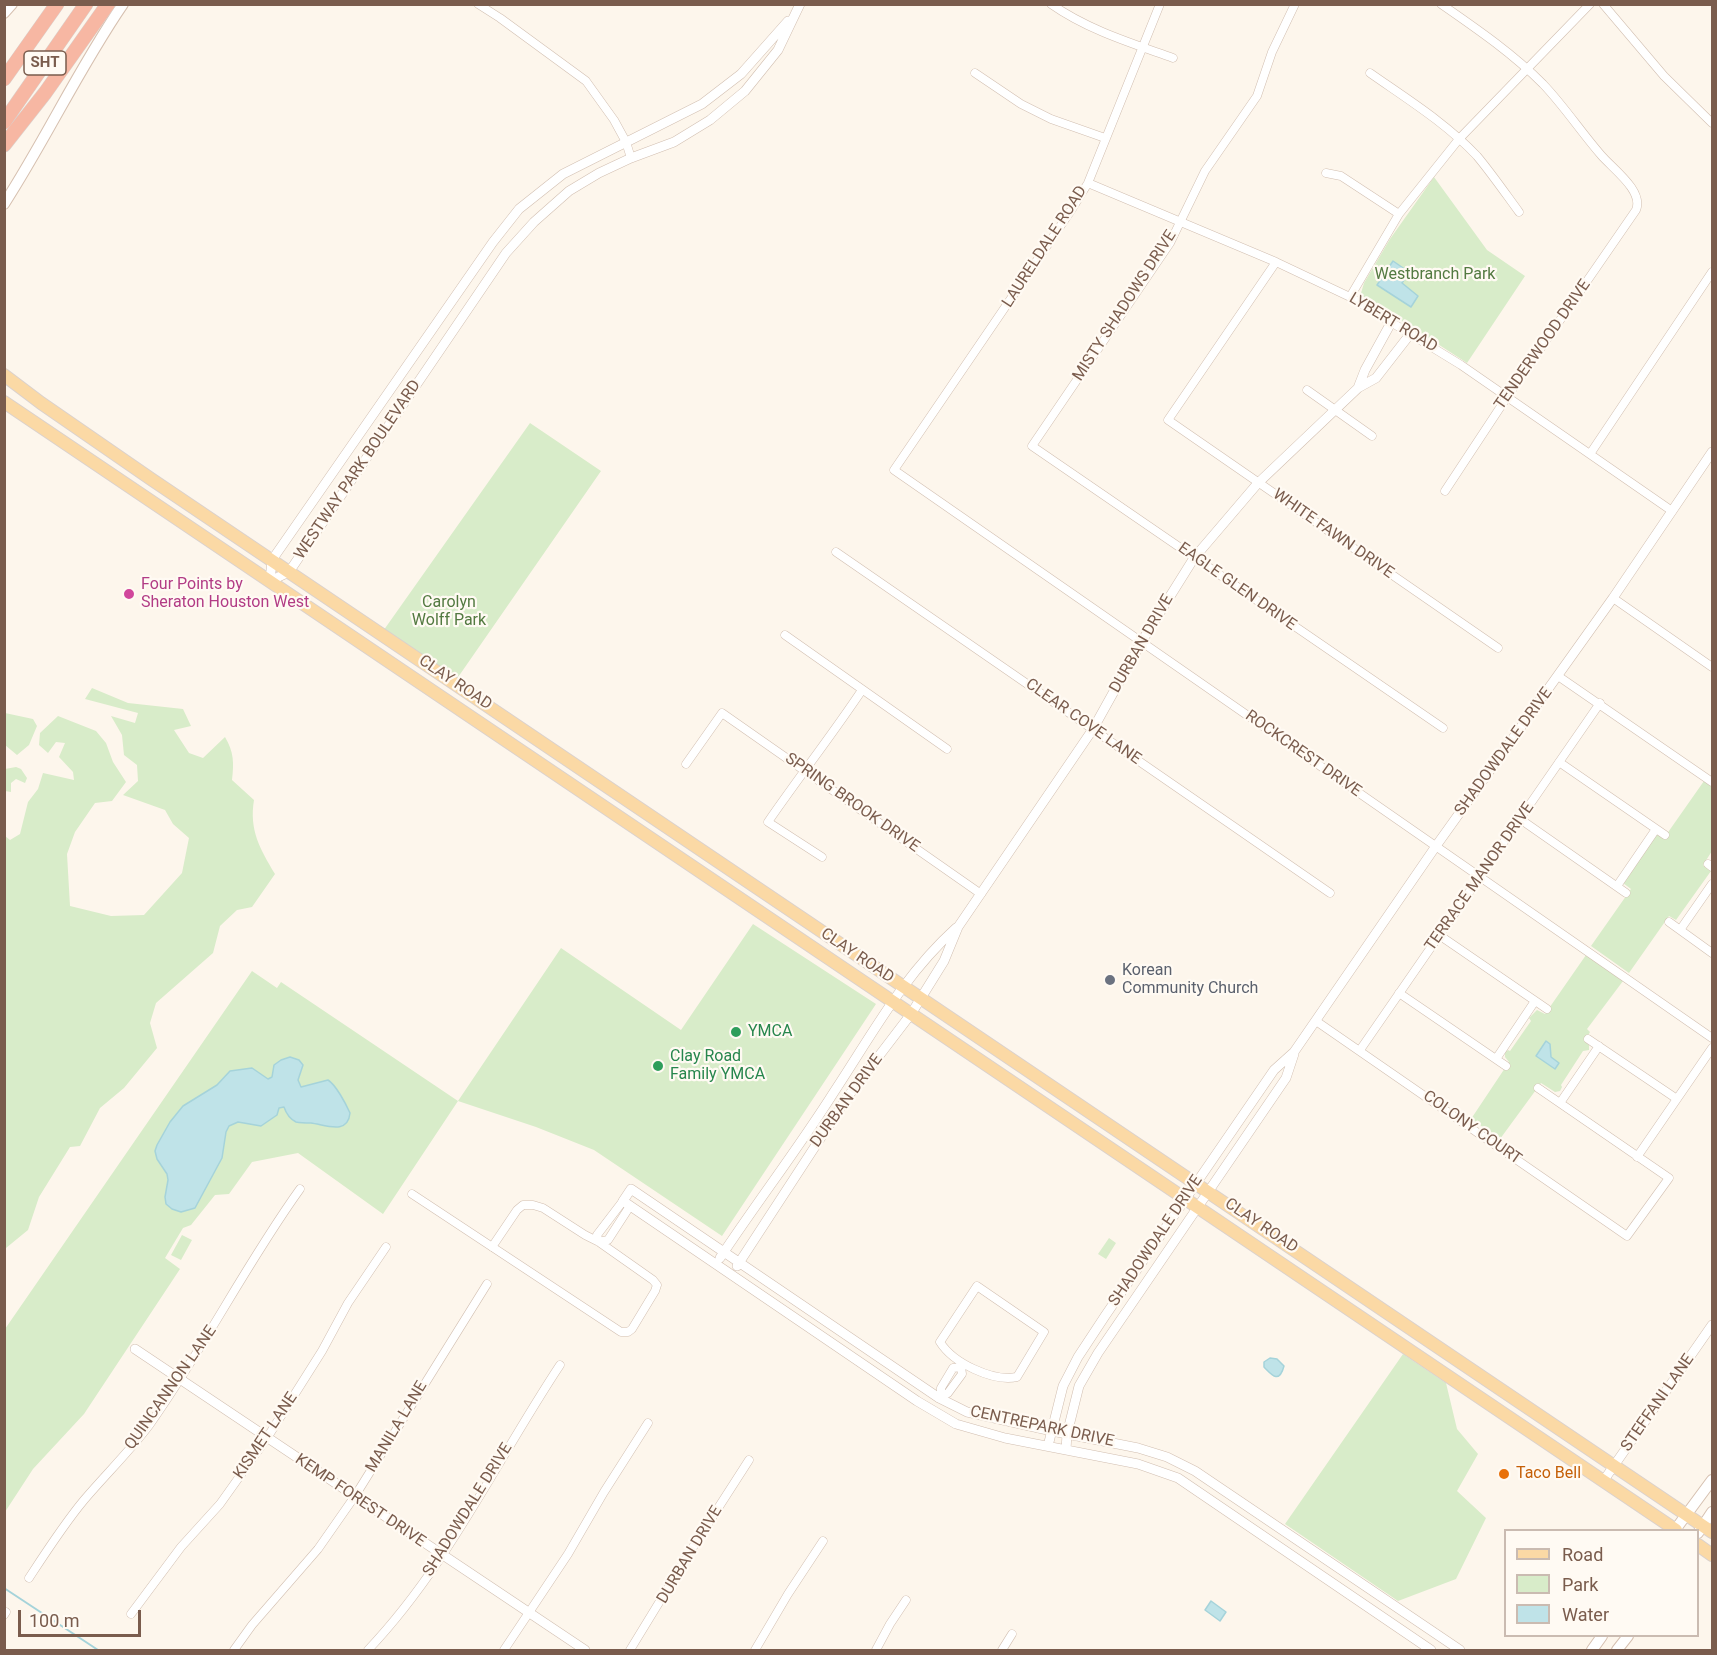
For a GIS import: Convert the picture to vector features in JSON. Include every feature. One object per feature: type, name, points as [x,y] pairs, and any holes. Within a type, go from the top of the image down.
[{"type":"highway","name":"SHT","points":[[4,79],[57,4]]},
{"type":"highway","name":"SHT","points":[[4,122],[86,4]]},
{"type":"highway","points":[[4,145],[45,93],[108,4]]},
{"type":"main road","points":[[4,13],[12,4]]},
{"type":"main road","points":[[4,204],[32,162],[71,89],[123,4]]},
{"type":"main road","name":"CLAY ROAD","points":[[4,375],[151,479],[1615,1465],[1686,1514],[1704,1530]]},
{"type":"main road","name":"CLAY ROAD","points":[[4,402],[1675,1529]]},
{"type":"main road","points":[[31,419],[41,403]]},
{"type":"main road","points":[[140,494],[151,479]]},
{"type":"main road","points":[[453,705],[463,689]]},
{"type":"main road","points":[[552,772],[562,755]]},
{"type":"main road","points":[[660,845],[671,829]]},
{"type":"main road","points":[[777,924],[788,909]]},
{"type":"main road","points":[[1010,1081],[1021,1066]]},
{"type":"main road","points":[[1359,1316],[1369,1299]]},
{"type":"main road","points":[[1481,1398],[1490,1381]]},
{"type":"main road","points":[[1677,1529],[1713,1480]]},
{"type":"main road","points":[[1704,1530],[1713,1512]]},
{"type":"main road","points":[[1699,1546],[1713,1555]]},
{"type":"main road","points":[[1592,1650],[1601,1637]]},
{"type":"main road","points":[[1617,1650],[1627,1637]]},
{"type":"street","points":[[478,4],[586,81],[600,99],[626,142],[631,158]]},
{"type":"street","points":[[1051,4],[1074,19],[1173,58]]},
{"type":"street","name":"LAURELDALE ROAD","points":[[894,470],[1088,183],[1104,138],[1160,4]]},
{"type":"street","name":"MISTY SHADOWS DRIVE","points":[[1032,446],[1170,243],[1205,171],[1257,96],[1272,52],[1295,4]]},
{"type":"street","points":[[1442,4],[1494,40],[1527,69]]},
{"type":"street","points":[[1350,297],[1399,214],[1459,139],[1590,4]]},
{"type":"street","points":[[1603,4],[1664,76],[1713,123]]},
{"type":"street","name":"WESTWAY PARK BOULEVARD","points":[[270,581],[272,560],[492,242],[519,209],[563,174],[702,104],[741,74],[798,8]]},
{"type":"street","name":"WESTWAY PARK BOULEVARD","points":[[270,581],[289,572],[506,253],[534,222],[569,191],[600,173],[631,158],[674,142],[710,120],[745,91],[778,50],[798,8]]},
{"type":"street","name":"TENDERWOOD DRIVE","points":[[1445,491],[1636,210],[1639,200],[1637,192],[1598,152],[1544,85],[1527,69]]},
{"type":"street","points":[[975,73],[1021,104],[1104,138]]},
{"type":"street","points":[[1370,73],[1459,139],[1477,157],[1519,212]]},
{"type":"street","points":[[1326,173],[1341,176],[1399,214]]},
{"type":"street","name":"LYBERT ROAD","points":[[1088,183],[1276,262],[1350,297],[1412,333],[1672,510]]},
{"type":"street","name":"WHITE FAWN DRIVE","points":[[1276,262],[1168,420],[1498,648]]},
{"type":"street","points":[[1590,454],[1713,272]]},
{"type":"street","name":"DURBAN DRIVE","points":[[1358,388],[1365,370],[1392,321]]},
{"type":"street","name":"DURBAN DRIVE","points":[[732,1274],[846,1099],[921,999],[944,962],[958,927],[1093,729],[1142,641],[1194,558],[1258,483],[1358,388],[1376,378],[1412,333]]},
{"type":"street","points":[[1307,390],[1372,436]]},
{"type":"street","name":"EAGLE GLEN DRIVE","points":[[1032,446],[1443,728]]},
{"type":"street","name":"SHADOWDALE DRIVE","points":[[1048,1446],[1063,1386],[1078,1357],[1105,1316],[1195,1182],[1274,1071],[1294,1052],[1316,1021],[1713,452]]},
{"type":"street","name":"ROCKCREST DRIVE","points":[[894,470],[1713,1038]]},
{"type":"street","name":"CLEAR COVE LANE","points":[[836,552],[1330,893]]},
{"type":"street","points":[[1613,598],[1713,667]]},
{"type":"street","points":[[785,635],[947,748]]},
{"type":"street","points":[[1558,676],[1713,782]]},
{"type":"street","points":[[822,857],[768,822],[862,690]]},
{"type":"street","name":"TERRACE MANOR DRIVE","points":[[1360,1050],[1600,703]]},
{"type":"street","name":"SPRING BROOK DRIVE","points":[[686,764],[722,713],[981,894]]},
{"type":"street","points":[[1559,762],[1665,835]]},
{"type":"street","points":[[1520,819],[1626,893]]},
{"type":"street","points":[[1617,886],[1656,829]]},
{"type":"street","points":[[1680,930],[1713,884]]},
{"type":"street","points":[[1669,922],[1713,953]]},
{"type":"street","name":"DURBAN DRIVE","points":[[717,1263],[835,1092],[902,986],[932,950],[958,927]]},
{"type":"street","points":[[1439,935],[1546,1009]]},
{"type":"street","points":[[1399,993],[1506,1066]]},
{"type":"street","points":[[1496,1059],[1535,1002]]},
{"type":"street","name":"COLONY COURT","points":[[1316,1021],[1628,1236],[1668,1178],[1637,1157]]},
{"type":"street","points":[[1588,1039],[1677,1099]]},
{"type":"street","points":[[1560,1103],[1599,1046]]},
{"type":"street","points":[[1538,1088],[1637,1157],[1713,1048]]},
{"type":"street","name":"SHADOWDALE DRIVE","points":[[1066,1450],[1067,1434],[1079,1386],[1286,1078],[1294,1052]]},
{"type":"street","name":"QUINCANNON LANE","points":[[29,1578],[83,1501],[150,1424],[206,1338],[275,1223],[300,1189]]},
{"type":"street","name":"CENTREPARK DRIVE","points":[[1431,1650],[1179,1478],[1138,1464],[1005,1438],[956,1424],[626,1204],[631,1189],[940,1397],[967,1412],[1138,1448],[1177,1462],[1195,1471],[1360,1583],[1449,1648],[1460,1650]]},
{"type":"street","points":[[412,1194],[492,1247],[621,1332],[628,1332],[657,1285],[599,1242],[543,1208],[533,1205],[523,1205],[517,1210],[492,1247]]},
{"type":"street","points":[[599,1242],[597,1235],[626,1204]]},
{"type":"street","points":[[599,1242],[608,1240],[626,1204]]},
{"type":"street","points":[[608,1221],[616,1227]]},
{"type":"street","name":"KISMET LANE","points":[[131,1614],[181,1547],[220,1504],[267,1438],[322,1351],[348,1303],[386,1247]]},
{"type":"street","name":"MANILA LANE","points":[[234,1650],[252,1625],[318,1549],[355,1496],[487,1284]]},
{"type":"street","points":[[934,1411],[940,1397],[948,1394],[962,1374],[962,1365],[946,1351],[940,1342],[977,1286],[1044,1332],[1017,1377],[1009,1379],[962,1365]]},
{"type":"street","points":[[1105,1316],[1118,1325]]},
{"type":"street","name":"STEFFANI LANE","points":[[1604,1480],[1713,1325]]},
{"type":"street","points":[[830,1340],[837,1329]]},
{"type":"street","name":"KEMP FOREST DRIVE","points":[[135,1350],[585,1650]]},
{"type":"street","name":"SHADOWDALE DRIVE","points":[[368,1650],[410,1600],[442,1554],[560,1365]]},
{"type":"street","points":[[504,1650],[530,1614],[648,1423]]},
{"type":"street","name":"DURBAN DRIVE","points":[[630,1650],[749,1460]]},
{"type":"street","points":[[1170,1475],[1177,1462]]},
{"type":"street","points":[[1259,1533],[1267,1520]]},
{"type":"street","points":[[755,1650],[788,1594],[824,1540]]},
{"type":"street","points":[[1351,1596],[1360,1583]]},
{"type":"street","points":[[876,1650],[906,1600]]},
{"type":"street","points":[[1002,1650],[1012,1634]]},
{"type":"green space","name":"Westbranch Park","points":[[1434,177],[1487,250],[1525,276],[1467,363],[1407,324],[1366,301],[1361,293],[1364,283],[1390,239]]},
{"type":"green space","name":"Carolyn Wolff Park","points":[[530,423],[601,471],[454,683],[381,634]]},
{"type":"green space","points":[[92,688],[128,703],[183,709],[191,726],[174,730],[189,753],[203,758],[225,737],[233,758],[232,780],[254,800],[254,830],[275,874],[252,907],[237,910],[220,926],[213,953],[156,1003],[150,1023],[157,1048],[124,1088],[100,1108],[80,1146],[70,1147],[39,1197],[28,1230],[6,1248],[5,836],[10,840],[20,834],[28,802],[38,789],[43,773],[74,780],[73,772],[59,757],[65,743],[56,742],[48,753],[39,745],[40,733],[58,716],[96,731],[106,743],[113,762],[126,782],[112,801],[95,803],[75,832],[67,854],[70,906],[111,916],[144,915],[182,873],[189,838],[173,824],[165,810],[123,795],[138,781],[137,765],[124,755],[122,735],[111,716],[135,723],[138,713],[85,699]]},
{"type":"green space","points":[[5,713],[33,719],[37,726],[29,745],[17,755],[5,745]]},
{"type":"green space","points":[[16,767],[21,769],[27,778],[25,783],[16,779],[11,783],[11,792],[5,791],[5,769]]},
{"type":"green space","points":[[1704,781],[1712,787],[1712,851],[1703,865],[1711,871],[1676,920],[1669,916],[1629,973],[1591,946],[1631,889],[1623,883],[1657,834],[1664,838]]},
{"type":"green space","name":"Clay Road Family YMCA","points":[[753,924],[876,1004],[722,1236],[594,1150],[536,1127],[458,1101],[561,948],[681,1030]]},
{"type":"green space","points":[[1586,955],[1623,981],[1587,1029],[1590,1032],[1585,1041],[1589,1045],[1589,1050],[1583,1051],[1561,1085],[1560,1091],[1555,1092],[1541,1083],[1500,1139],[1471,1119],[1509,1062],[1505,1057],[1505,1052],[1510,1051],[1531,1021],[1529,1018],[1537,1010],[1545,1014]]},
{"type":"green space","points":[[252,971],[277,988],[281,982],[458,1101],[383,1214],[298,1153],[252,1162],[229,1194],[215,1195],[191,1225],[183,1228],[165,1258],[180,1269],[84,1414],[33,1469],[5,1512],[5,1329]]},
{"type":"green space","points":[[182,1235],[192,1240],[181,1260],[171,1255]]},
{"type":"green space","points":[[1109,1238],[1116,1243],[1106,1259],[1098,1254]]},
{"type":"green space","points":[[1403,1354],[1446,1383],[1457,1429],[1478,1454],[1457,1491],[1486,1518],[1456,1579],[1398,1601],[1285,1524]]},
{"type":"water","points":[[1393,261],[1409,272],[1402,283],[1418,296],[1411,307],[1377,285]]},
{"type":"water","points":[[1546,1041],[1550,1044],[1551,1057],[1559,1063],[1555,1069],[1536,1056]]},
{"type":"water","points":[[290,1057],[299,1060],[303,1065],[298,1080],[301,1087],[328,1080],[334,1086],[350,1113],[345,1124],[329,1127],[296,1122],[288,1116],[284,1107],[279,1108],[277,1115],[261,1126],[238,1122],[229,1126],[222,1158],[195,1208],[181,1212],[172,1209],[166,1204],[165,1197],[167,1174],[157,1159],[155,1151],[170,1122],[183,1106],[217,1085],[230,1071],[252,1068],[268,1079],[272,1077],[274,1065]]},
{"type":"water","points":[[1270,1358],[1277,1359],[1284,1366],[1277,1377],[1264,1367],[1264,1362]]},
{"type":"water","points":[[1211,1601],[1226,1612],[1220,1621],[1205,1610]]},
{"type":"waterway","points":[[4,1588],[98,1650]]},
{"type":"place","name":"Four Points by Sheraton Houston West","points":[[129,594]]},
{"type":"place","name":"Korean Community Church","points":[[1110,980]]},
{"type":"place","name":"YMCA","points":[[736,1032]]},
{"type":"place","name":"Clay Road Family YMCA","points":[[658,1066]]},
{"type":"place","name":"Taco Bell","points":[[1504,1474]]}]
